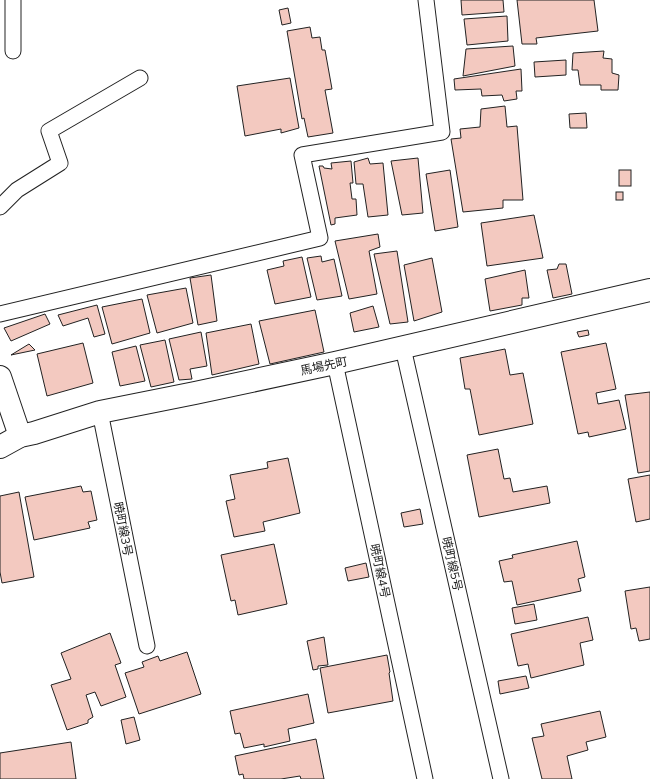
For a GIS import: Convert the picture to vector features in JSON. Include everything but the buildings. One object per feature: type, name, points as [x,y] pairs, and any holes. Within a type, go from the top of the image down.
[{"type":"street","name":"馬場先町","points":[[0,446],[20,436],[100,412],[203,392],[403,348],[650,290]]},
{"type":"street","points":[[0,377],[20,436]]},
{"type":"lane","points":[[13,0],[13,51]]},
{"type":"lane","points":[[0,314],[320,238],[302,155],[442,132],[426,0]]},
{"type":"lane","points":[[0,207],[17,190],[60,163],[49,131],[140,78]]},
{"type":"lane","name":"暁町線5号","points":[[403,348],[501,779]]},
{"type":"lane","name":"暁町線4号","points":[[335,363],[426,779]]},
{"type":"lane","name":"暁町線3号","points":[[100,412],[147,646]]}]
